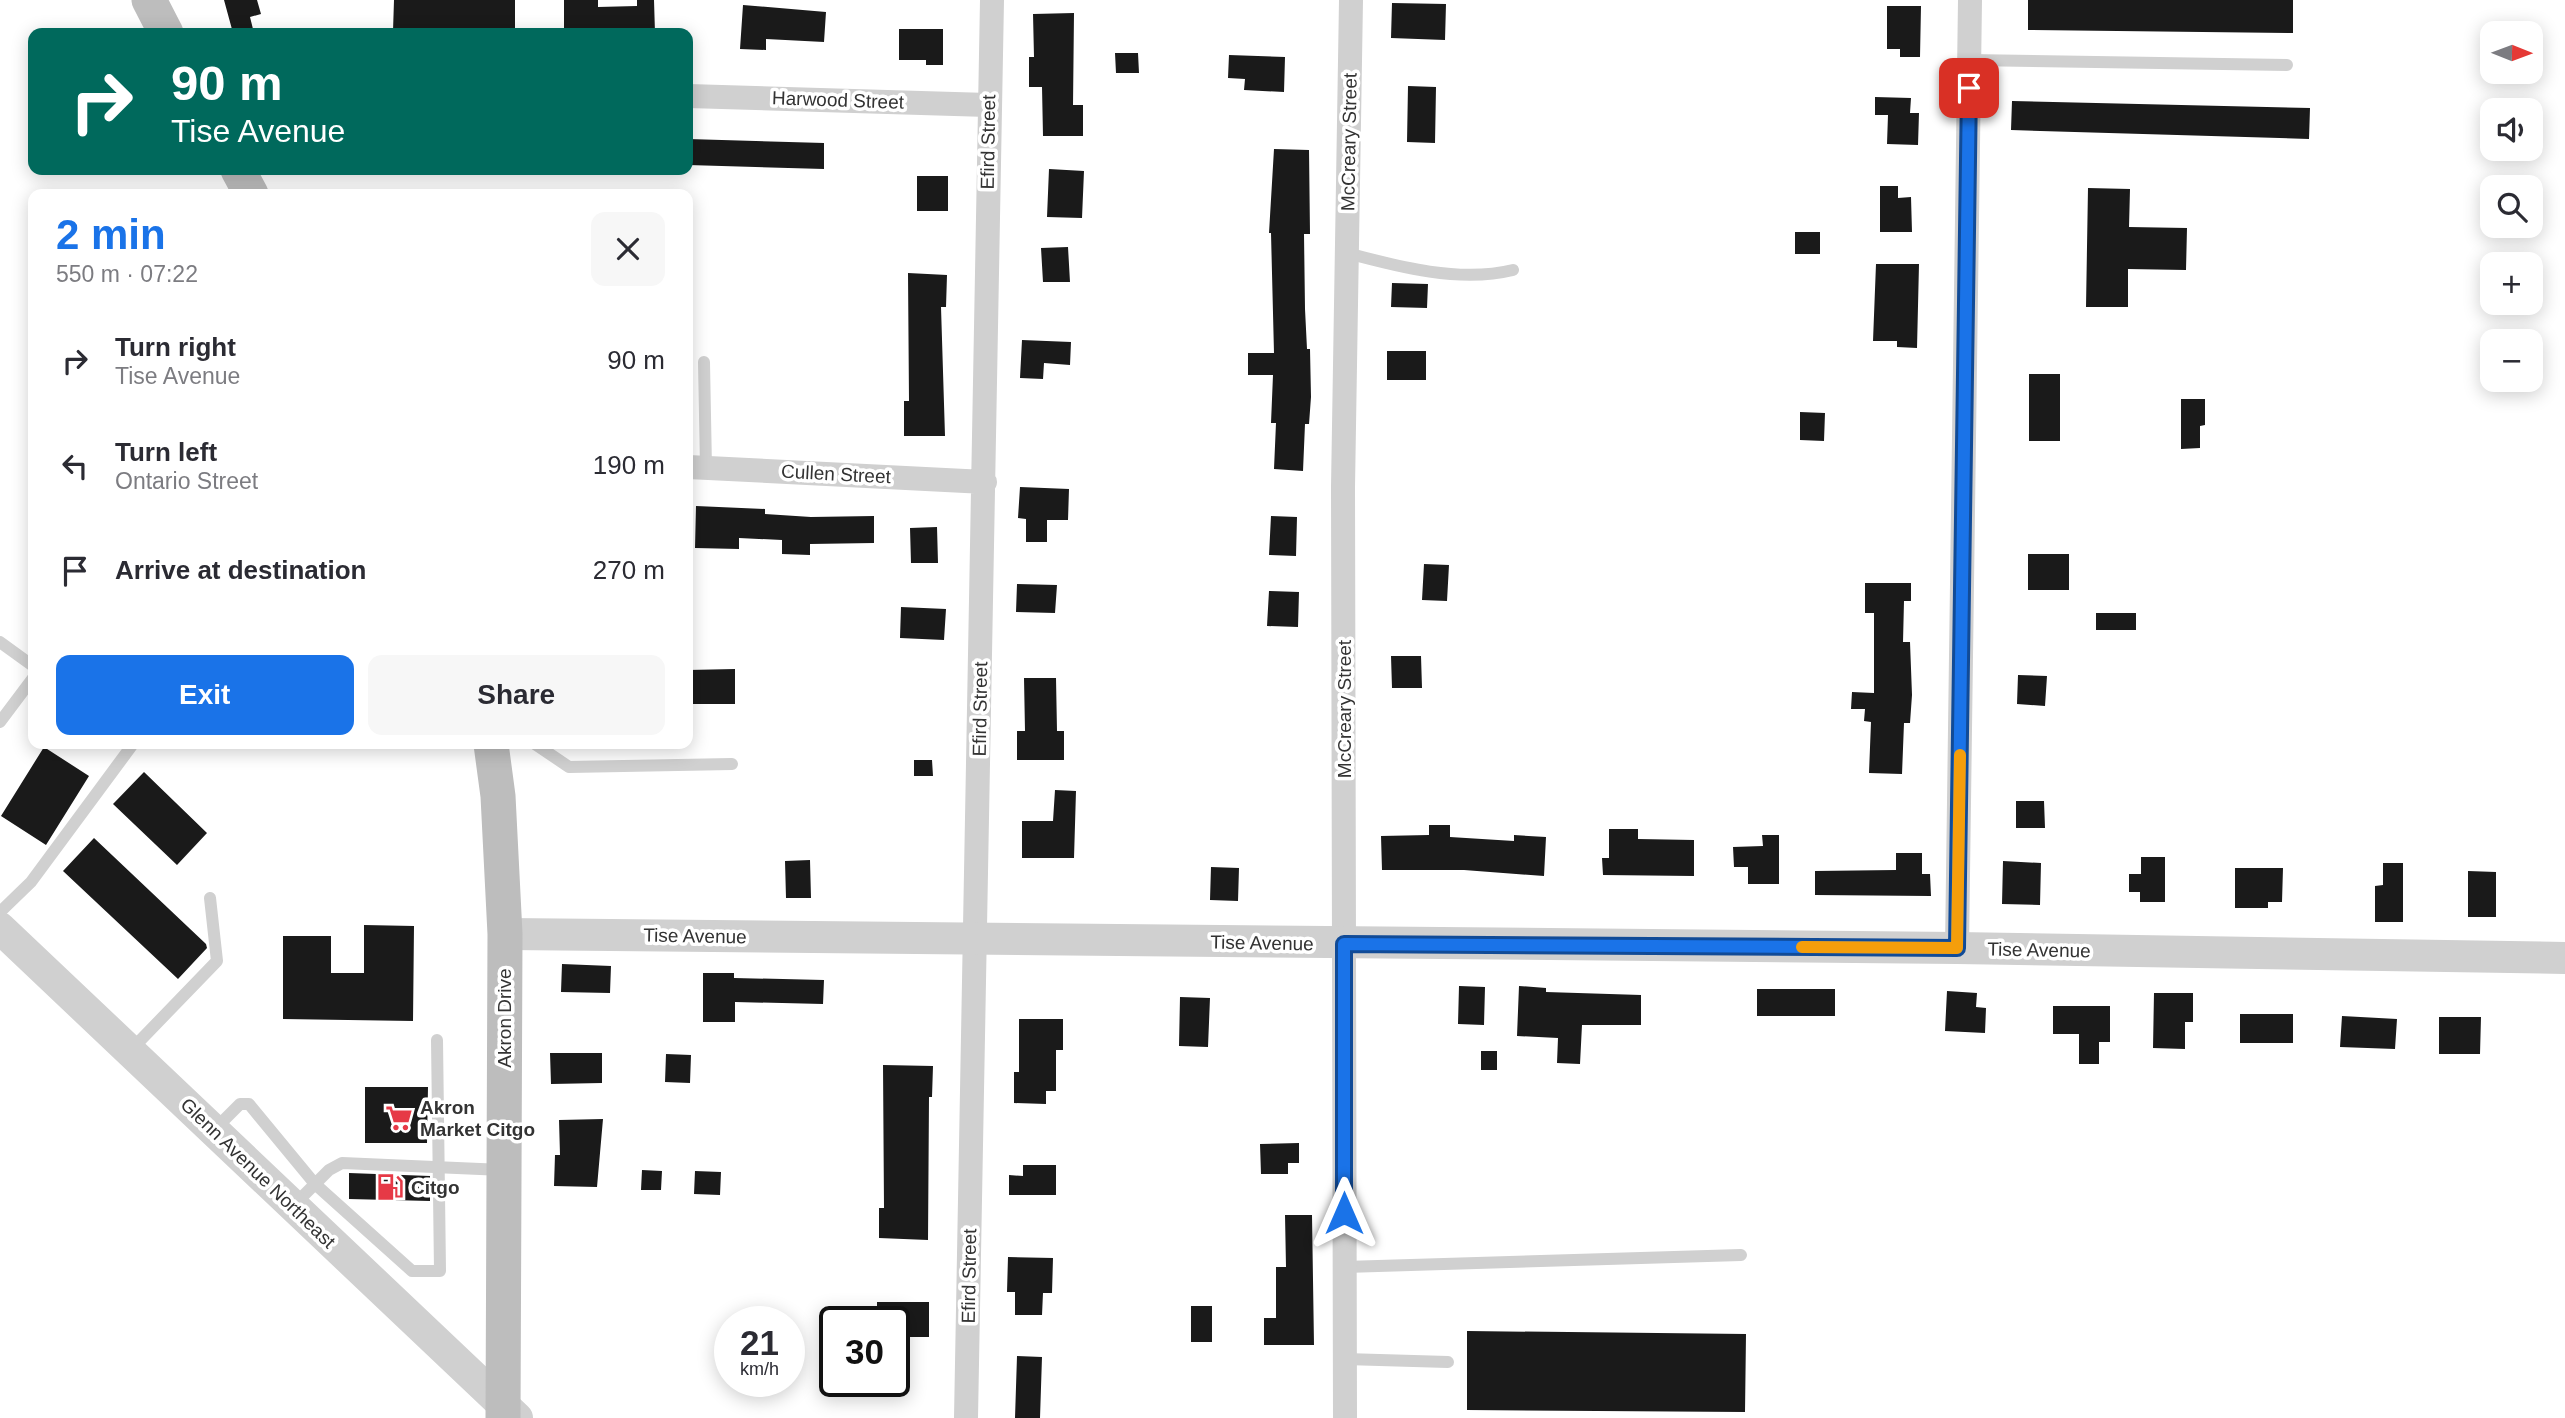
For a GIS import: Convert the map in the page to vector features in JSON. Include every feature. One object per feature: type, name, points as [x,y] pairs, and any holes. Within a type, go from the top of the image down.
[{"type":"main road","points":[[149,0],[163,28]]},
{"type":"main road","name":"Akron Drive","points":[[492,749],[498,796],[505,934],[503,1170],[508,1414]]},
{"type":"street","name":"Efird Street","points":[[966,1418],[992,0]]},
{"type":"street","name":"McCreary Street","points":[[1345,1418],[1343,486],[1351,0]]},
{"type":"street","points":[[1957,948],[1970,0]]},
{"type":"street","name":"Harwood Street","points":[[693,96],[988,105]]},
{"type":"street","name":"Cullen Street","points":[[697,467],[985,482]]},
{"type":"street","name":"Glenn Avenue Northeast","points":[[0,928],[508,1414]]},
{"type":"street","name":"Tise Avenue","points":[[505,934],[1957,948],[2565,958]]},
{"type":"lane","points":[[1969,60],[2287,65]]},
{"type":"lane","points":[[1347,253],[1404,267],[1438,271],[1488,276],[1513,270]]},
{"type":"lane","points":[[697,467],[704,362]]},
{"type":"lane","points":[[0,642],[28,663]]},
{"type":"lane","points":[[0,722],[28,685]]},
{"type":"lane","points":[[0,912],[31,882],[129,749]]},
{"type":"lane","points":[[542,749],[569,767],[732,764]]},
{"type":"lane","points":[[130,1051],[217,961],[210,898]]},
{"type":"lane","points":[[214,1131],[240,1104],[249,1104],[315,1184],[412,1271],[440,1270],[437,1040]]},
{"type":"lane","points":[[293,1206],[329,1170],[342,1163],[503,1170]]},
{"type":"lane","points":[[1345,1267],[1741,1255]]},
{"type":"lane","points":[[1345,1359],[1448,1362]]},
{"type":"building","points":[[224,0],[257,0],[261,14],[250,17],[253,28],[232,28]]},
{"type":"building","points":[[394,0],[515,0],[515,28],[393,28]]},
{"type":"building","points":[[564,0],[598,0],[598,7],[637,6],[637,0],[654,0],[655,28],[564,28]]},
{"type":"building","points":[[2028,0],[2293,0],[2293,33],[2028,30]]},
{"type":"building","points":[[1392,3],[1446,4],[1445,40],[1391,38]]},
{"type":"building","points":[[743,5],[826,12],[824,42],[766,39],[766,50],[740,49]]},
{"type":"building","points":[[1887,6],[1921,6],[1920,57],[1900,57],[1900,49],[1887,49]]},
{"type":"building","points":[[1074,13],[1073,105],[1083,105],[1083,136],[1043,136],[1042,87],[1029,87],[1029,57],[1034,57],[1033,14]]},
{"type":"building","points":[[899,29],[943,29],[943,65],[926,65],[926,60],[899,60]]},
{"type":"building","points":[[1115,53],[1138,53],[1139,73],[1116,73]]},
{"type":"building","points":[[1229,55],[1285,57],[1284,92],[1244,90],[1245,79],[1228,78]]},
{"type":"building","points":[[1408,86],[1436,87],[1435,143],[1407,142]]},
{"type":"building","points":[[1875,97],[1911,98],[1910,113],[1919,113],[1918,145],[1887,144],[1888,115],[1875,115]]},
{"type":"building","points":[[2012,101],[2310,108],[2309,139],[2011,130]]},
{"type":"building","points":[[693,139],[824,143],[824,169],[693,165]]},
{"type":"building","points":[[1274,149],[1309,150],[1310,234],[1304,234],[1305,309],[1307,349],[1310,349],[1311,397],[1309,424],[1305,424],[1303,471],[1274,469],[1276,423],[1271,423],[1273,375],[1248,375],[1248,353],[1274,353],[1269,233]]},
{"type":"building","points":[[1049,169],[1084,171],[1082,218],[1047,217]]},
{"type":"building","points":[[917,176],[948,176],[948,211],[917,211]]},
{"type":"building","points":[[1880,186],[1898,186],[1898,198],[1911,197],[1912,232],[1880,232]]},
{"type":"building","points":[[2088,188],[2130,189],[2129,227],[2187,228],[2186,270],[2128,269],[2128,307],[2086,307]]},
{"type":"building","points":[[1795,232],[1820,232],[1820,254],[1795,254]]},
{"type":"building","points":[[1068,247],[1070,282],[1043,282],[1041,248]]},
{"type":"building","points":[[1876,264],[1919,264],[1917,348],[1897,347],[1897,341],[1873,341]]},
{"type":"building","points":[[908,273],[947,275],[946,307],[941,307],[945,436],[904,436],[904,401],[909,401]]},
{"type":"building","points":[[1392,283],[1428,284],[1427,308],[1391,307]]},
{"type":"building","points":[[1022,340],[1071,342],[1070,365],[1044,363],[1043,379],[1020,378]]},
{"type":"building","points":[[1387,351],[1426,351],[1426,380],[1387,380]]},
{"type":"building","points":[[2029,374],[2060,374],[2060,441],[2029,441]]},
{"type":"building","points":[[2181,399],[2205,399],[2205,425],[2200,426],[2200,448],[2181,449]]},
{"type":"building","points":[[1800,412],[1825,413],[1824,441],[1800,440]]},
{"type":"building","points":[[1020,487],[1069,489],[1068,520],[1047,520],[1047,542],[1026,542],[1026,519],[1018,518]]},
{"type":"building","points":[[696,506],[765,509],[765,514],[811,517],[874,516],[874,543],[810,544],[810,555],[782,554],[782,540],[739,538],[739,549],[695,548]]},
{"type":"building","points":[[1271,516],[1297,517],[1296,556],[1269,555]]},
{"type":"building","points":[[937,527],[938,563],[911,563],[910,528]]},
{"type":"building","points":[[2028,554],[2069,554],[2069,590],[2028,590]]},
{"type":"building","points":[[1424,564],[1449,565],[1447,601],[1422,600]]},
{"type":"building","points":[[1865,583],[1911,583],[1911,601],[1904,601],[1903,642],[1910,642],[1912,695],[1910,723],[1904,723],[1902,774],[1869,773],[1871,722],[1864,721],[1865,709],[1851,709],[1852,692],[1874,693],[1874,613],[1865,613]]},
{"type":"building","points":[[1017,584],[1057,585],[1055,613],[1016,612]]},
{"type":"building","points":[[1269,591],[1299,592],[1298,627],[1267,626]]},
{"type":"building","points":[[901,607],[946,609],[944,640],[900,638]]},
{"type":"building","points":[[2096,613],[2136,613],[2136,630],[2096,630]]},
{"type":"building","points":[[1391,656],[1421,656],[1422,688],[1392,688]]},
{"type":"building","points":[[735,669],[735,704],[693,704],[693,670]]},
{"type":"building","points":[[2018,675],[2047,676],[2045,706],[2017,704]]},
{"type":"building","points":[[1024,678],[1056,678],[1057,731],[1064,731],[1064,760],[1017,760],[1017,731],[1025,731]]},
{"type":"building","points":[[43,749],[47,749],[89,776],[46,845],[1,816]]},
{"type":"building","points":[[914,760],[932,760],[933,776],[914,776]]},
{"type":"building","points":[[144,772],[207,833],[177,865],[113,804]]},
{"type":"building","points":[[1055,790],[1076,791],[1074,858],[1022,858],[1022,821],[1053,821]]},
{"type":"building","points":[[2016,801],[2044,801],[2045,828],[2016,828]]},
{"type":"building","points":[[1429,825],[1450,825],[1450,837],[1514,841],[1514,835],[1546,837],[1544,876],[1464,870],[1382,870],[1381,836],[1429,835]]},
{"type":"building","points":[[1609,829],[1638,829],[1638,839],[1694,840],[1694,876],[1603,875],[1602,858],[1609,858]]},
{"type":"building","points":[[1762,835],[1779,835],[1779,884],[1748,884],[1748,867],[1734,867],[1733,847],[1763,846]]},
{"type":"building","points":[[94,838],[206,944],[207,948],[178,979],[63,871]]},
{"type":"building","points":[[1896,853],[1922,853],[1922,874],[1930,874],[1931,896],[1815,895],[1815,871],[1896,870]]},
{"type":"building","points":[[2141,857],[2165,857],[2165,902],[2140,902],[2140,892],[2129,892],[2129,874],[2141,874]]},
{"type":"building","points":[[810,860],[811,898],[786,898],[785,861]]},
{"type":"building","points":[[2003,861],[2041,863],[2040,905],[2002,904]]},
{"type":"building","points":[[2383,863],[2403,863],[2403,922],[2375,922],[2375,886],[2383,885]]},
{"type":"building","points":[[1211,867],[1239,868],[1238,901],[1210,900]]},
{"type":"building","points":[[2235,868],[2283,868],[2282,902],[2268,902],[2268,908],[2235,908]]},
{"type":"building","points":[[2468,871],[2496,872],[2496,917],[2468,917]]},
{"type":"building","points":[[364,925],[414,926],[413,1021],[283,1019],[283,936],[331,936],[331,973],[364,973]]},
{"type":"building","points":[[562,964],[611,966],[610,993],[561,992]]},
{"type":"building","points":[[703,973],[734,973],[734,978],[824,980],[823,1004],[735,1002],[735,1022],[703,1022]]},
{"type":"building","points":[[1459,986],[1485,987],[1484,1025],[1458,1024]]},
{"type":"building","points":[[1519,986],[1546,988],[1546,992],[1641,995],[1641,1025],[1582,1025],[1580,1064],[1557,1063],[1558,1038],[1517,1036]]},
{"type":"building","points":[[1757,989],[1835,989],[1835,1016],[1757,1016]]},
{"type":"building","points":[[1947,991],[1977,993],[1976,1007],[1986,1008],[1985,1033],[1945,1031]]},
{"type":"building","points":[[2154,993],[2193,993],[2193,1022],[2185,1022],[2185,1049],[2153,1048]]},
{"type":"building","points":[[1180,997],[1210,998],[1208,1047],[1179,1046]]},
{"type":"building","points":[[2053,1006],[2110,1006],[2110,1042],[2099,1042],[2099,1064],[2079,1064],[2079,1034],[2053,1034]]},
{"type":"building","points":[[2240,1014],[2293,1014],[2293,1043],[2240,1043]]},
{"type":"building","points":[[2342,1016],[2397,1019],[2395,1049],[2340,1047]]},
{"type":"building","points":[[2439,1017],[2481,1017],[2480,1054],[2439,1054]]},
{"type":"building","points":[[1019,1019],[1063,1019],[1063,1050],[1056,1050],[1056,1091],[1046,1091],[1046,1104],[1014,1103],[1014,1072],[1019,1072]]},
{"type":"building","points":[[1481,1051],[1497,1051],[1497,1070],[1481,1070]]},
{"type":"building","points":[[550,1053],[602,1053],[602,1083],[551,1084]]},
{"type":"building","points":[[666,1054],[691,1055],[690,1083],[665,1082]]},
{"type":"building","points":[[883,1065],[933,1066],[932,1097],[929,1097],[928,1240],[879,1238],[879,1208],[884,1208]]},
{"type":"building","points":[[365,1087],[428,1087],[427,1143],[365,1143]]},
{"type":"building","points":[[603,1119],[597,1187],[554,1186],[555,1155],[560,1155],[559,1120]]},
{"type":"building","points":[[1299,1143],[1299,1163],[1288,1163],[1288,1174],[1261,1174],[1260,1144]]},
{"type":"building","points":[[1023,1165],[1056,1165],[1056,1195],[1009,1195],[1009,1175],[1023,1176]]},
{"type":"building","points":[[642,1170],[662,1171],[661,1190],[641,1190]]},
{"type":"building","points":[[695,1171],[721,1172],[720,1195],[694,1194]]},
{"type":"building","name":"Citgo","points":[[349,1173],[430,1176],[430,1201],[349,1199]]},
{"type":"building","points":[[1285,1215],[1312,1215],[1314,1345],[1264,1345],[1264,1318],[1276,1318],[1276,1267],[1286,1267]]},
{"type":"building","points":[[1008,1257],[1053,1258],[1052,1293],[1043,1293],[1042,1315],[1015,1315],[1015,1292],[1007,1292]]},
{"type":"building","points":[[877,1302],[929,1302],[929,1337],[910,1337],[910,1306],[877,1306]]},
{"type":"building","points":[[1191,1306],[1212,1306],[1212,1342],[1191,1342]]},
{"type":"building","points":[[1467,1331],[1746,1334],[1745,1412],[1467,1410]]},
{"type":"building","points":[[1017,1356],[1042,1357],[1040,1418],[1015,1418]]},
{"type":"slow traffic","points":[[1802,947],[1957,948],[1960,755]]},
{"type":"place","name":"Akron Market Citgo","points":[[399,1118]]},
{"type":"place","name":"Citgo","points":[[390,1187]]},
{"type":"route","points":[[1344,1213],[1344,944],[1957,948],[1969,88]]}]
